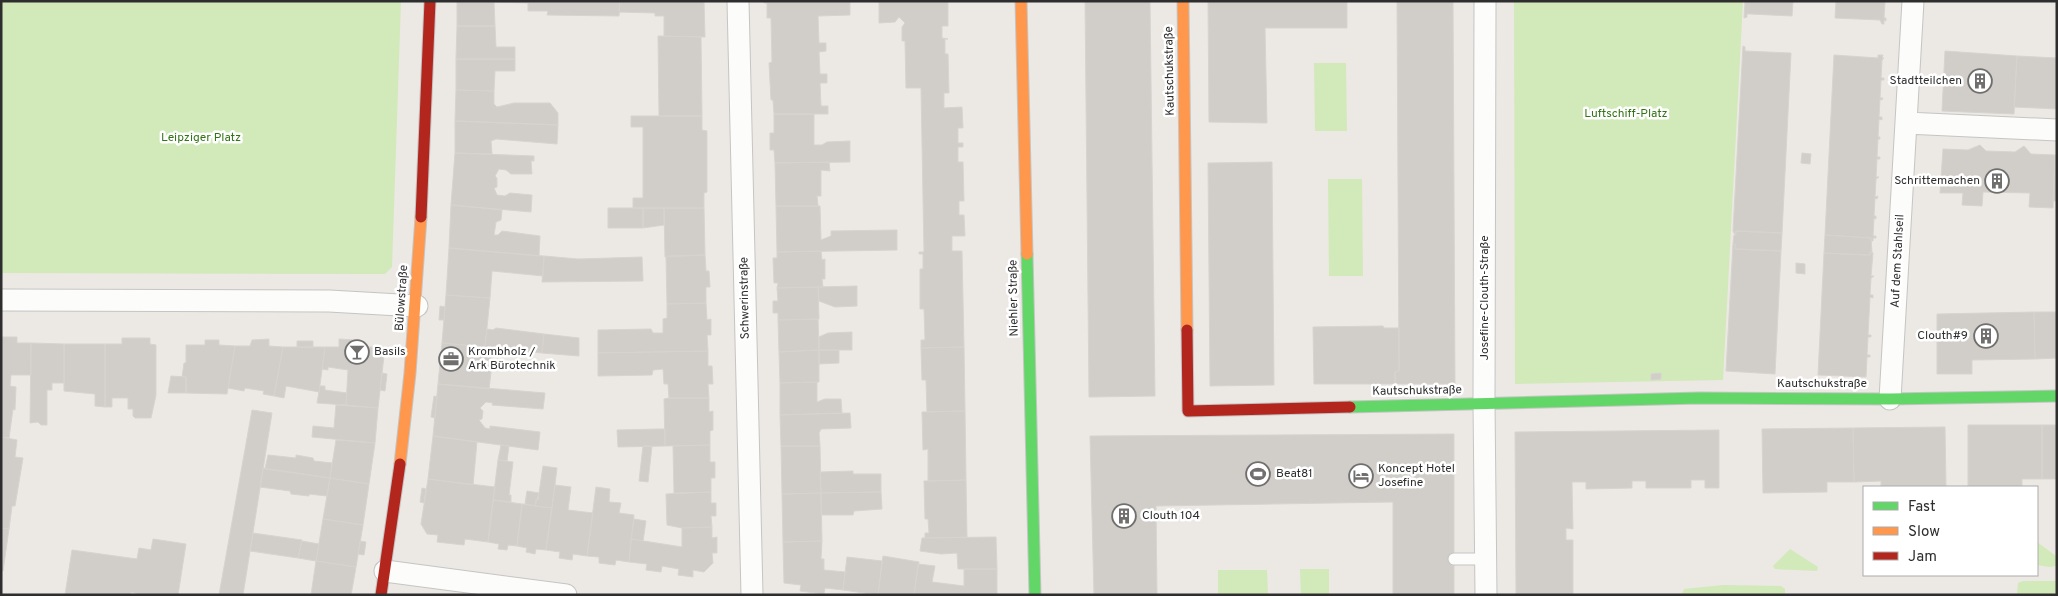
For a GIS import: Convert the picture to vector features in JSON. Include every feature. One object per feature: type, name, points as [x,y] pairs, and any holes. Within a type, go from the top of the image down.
[{"type":"street","name":"Bülowstraße","points":[[381,595],[404,427],[417,306],[430,1]]},
{"type":"street","name":"Schwerinstraße","points":[[738,1],[752,595]]},
{"type":"street","name":"Niehler Straße","points":[[1021,1],[1035,595]]},
{"type":"street","name":"Kautschukstraße","points":[[1183,1],[1188,411],[1709,398],[2057,396]]},
{"type":"street","name":"Josefine-Clouth-Straße","points":[[1485,1],[1484,403],[1486,595]]},
{"type":"street","name":"Auf dem Stahlseil","points":[[1890,398],[1913,1]]},
{"type":"street","points":[[1906,123],[2057,130]]},
{"type":"street","points":[[1,300],[329,301],[417,306]]},
{"type":"street","points":[[385,571],[566,595]]},
{"type":"lane","points":[[1454,559],[1486,559]]},
{"type":"green space","name":"Leipziger Platz","points":[[1,1],[401,1],[392,267],[385,274],[1,273]]},
{"type":"green space","name":"Luftschiff-Platz","points":[[1514,1],[1743,1],[1723,380],[1515,384]]},
{"type":"green space","points":[[1314,63],[1346,63],[1347,131],[1315,131]]},
{"type":"green space","points":[[1328,179],[1362,179],[1363,276],[1329,276]]},
{"type":"green space","points":[[2038,543],[2056,556],[2056,566],[2038,565]]},
{"type":"green space","points":[[1790,549],[1818,567],[1817,571],[1775,569],[1773,566]]},
{"type":"green space","points":[[1300,569],[1329,569],[1329,595],[1301,595]]},
{"type":"green space","points":[[1218,570],[1267,570],[1268,595],[1218,595]]},
{"type":"green space","points":[[2023,581],[2057,581],[2057,595],[2017,594],[2018,583]]},
{"type":"green space","points":[[1724,585],[1781,586],[1785,589],[1785,595],[1682,594],[1684,589]]},
{"type":"building","points":[[457,1],[528,1],[528,3],[494,2],[495,26],[457,26]]},
{"type":"building","points":[[528,1],[620,1],[619,16],[547,15],[548,11],[528,11]]},
{"type":"building","points":[[620,1],[704,1],[705,37],[664,36],[664,16],[655,16],[655,13],[619,12]]},
{"type":"building","points":[[764,1],[850,1],[850,15],[818,16],[819,43],[826,43],[826,51],[819,52],[820,74],[827,74],[827,83],[820,83],[821,106],[828,106],[828,114],[774,114],[773,100],[771,100],[769,63],[772,62],[771,18],[767,18],[767,3],[764,3]]},
{"type":"building","points":[[879,1],[948,1],[948,26],[942,26],[942,38],[948,39],[945,39],[945,54],[948,54],[949,93],[944,93],[944,108],[962,107],[963,128],[958,128],[958,143],[963,143],[963,147],[958,147],[958,162],[963,162],[964,201],[959,201],[959,215],[964,215],[965,236],[952,236],[952,251],[962,251],[964,347],[921,348],[921,340],[925,340],[924,309],[920,309],[920,269],[923,269],[923,254],[919,254],[919,252],[924,252],[921,88],[906,88],[905,41],[902,41],[902,27],[905,23],[899,17],[895,22],[879,23]]},
{"type":"building","points":[[1085,1],[1150,1],[1155,396],[1089,397]]},
{"type":"building","points":[[1208,1],[1347,1],[1347,28],[1265,28],[1267,123],[1209,122]]},
{"type":"building","points":[[1397,1],[1453,1],[1455,384],[1395,384],[1395,372],[1399,371]]},
{"type":"building","points":[[1745,1],[1793,1],[1792,16],[1747,14],[1747,17],[1744,18]]},
{"type":"building","points":[[1836,1],[1885,1],[1884,18],[1886,18],[1886,21],[1884,20],[1884,24],[1882,24],[1880,20],[1835,18]]},
{"type":"building","points":[[457,26],[495,26],[496,47],[515,47],[515,59],[456,59]]},
{"type":"building","points":[[658,36],[701,37],[702,116],[659,116]]},
{"type":"building","points":[[1743,46],[1745,51],[1791,53],[1782,233],[1736,231],[1735,235],[1733,231]]},
{"type":"building","name":"Stadtteilchen","points":[[1945,51],[2017,56],[2014,114],[1942,111]]},
{"type":"building","points":[[1834,55],[1878,58],[1878,55],[1883,55],[1882,58],[1884,58],[1882,60],[1881,78],[1884,78],[1884,80],[1881,80],[1880,98],[1883,98],[1882,100],[1880,99],[1879,117],[1882,117],[1882,120],[1879,119],[1878,137],[1880,139],[1878,139],[1877,157],[1880,157],[1880,159],[1877,159],[1876,177],[1879,177],[1876,179],[1875,197],[1878,196],[1877,199],[1875,198],[1874,216],[1876,216],[1876,219],[1874,218],[1873,236],[1876,236],[1876,238],[1873,238],[1873,241],[1871,241],[1871,238],[1825,235]]},
{"type":"building","points":[[2017,56],[2057,58],[2057,109],[2014,107]]},
{"type":"building","points":[[456,59],[515,59],[515,71],[495,71],[494,91],[456,90]]},
{"type":"building","points":[[456,90],[494,91],[494,104],[497,107],[514,103],[550,103],[558,113],[558,125],[455,121]]},
{"type":"building","points":[[774,114],[814,114],[814,145],[822,145],[827,142],[850,141],[850,162],[775,163],[774,150],[770,150],[770,133],[774,133]]},
{"type":"building","points":[[631,116],[702,116],[702,130],[707,131],[707,192],[704,193],[704,208],[633,208],[633,198],[643,198],[643,127],[631,127]]},
{"type":"building","points":[[455,121],[558,125],[557,144],[496,139],[491,141],[492,154],[455,153]]},
{"type":"building","name":"Schrittemachen","points":[[1980,145],[1986,151],[2015,152],[2024,146],[2031,154],[2055,155],[2053,208],[2029,207],[2030,193],[1983,192],[1982,206],[1962,205],[1963,193],[1940,193],[1943,149],[1968,150]]},
{"type":"building","points":[[455,153],[534,156],[534,161],[531,161],[532,174],[511,174],[506,170],[499,169],[495,176],[497,178],[497,187],[494,188],[497,195],[505,196],[510,193],[532,195],[531,212],[451,205]]},
{"type":"building","points":[[1802,153],[1811,154],[1810,164],[1801,163]]},
{"type":"building","points":[[2055,155],[2057,155],[2057,201],[2053,201]]},
{"type":"building","points":[[829,162],[830,171],[821,170],[821,196],[817,196],[818,206],[776,206],[775,163]]},
{"type":"building","points":[[1272,162],[1274,385],[1210,386],[1208,163]]},
{"type":"building","points":[[451,205],[502,210],[501,220],[496,222],[494,235],[498,235],[502,231],[540,236],[539,256],[449,248]]},
{"type":"building","points":[[776,206],[820,206],[821,240],[831,236],[831,231],[897,230],[897,250],[777,252]]},
{"type":"building","points":[[608,208],[643,208],[643,228],[608,228]]},
{"type":"building","points":[[643,208],[664,208],[664,225],[643,228]]},
{"type":"building","points":[[664,208],[704,208],[705,255],[665,257]]},
{"type":"building","points":[[1736,231],[1782,233],[1781,251],[1735,249],[1736,245],[1733,244]]},
{"type":"building","points":[[1825,235],[1871,238],[1872,253],[1870,252],[1870,255],[1824,253]]},
{"type":"building","points":[[1733,244],[1736,245],[1735,249],[1781,251],[1775,374],[1726,371]]},
{"type":"building","points":[[449,248],[544,256],[543,276],[492,271],[490,298],[446,295]]},
{"type":"building","points":[[821,251],[822,260],[825,259],[825,279],[822,279],[823,287],[777,288],[778,283],[774,283],[773,258],[777,258],[777,252]]},
{"type":"building","points":[[1870,252],[1873,253],[1871,276],[1874,276],[1871,278],[1870,295],[1873,295],[1873,298],[1870,297],[1868,335],[1871,335],[1871,337],[1868,337],[1867,355],[1870,355],[1870,357],[1867,357],[1866,377],[1818,375],[1824,253],[1870,255]]},
{"type":"building","points":[[705,255],[710,287],[706,287],[706,303],[667,304],[666,256]]},
{"type":"building","points":[[544,256],[578,259],[642,257],[643,281],[542,282]]},
{"type":"building","points":[[1796,263],[1805,264],[1805,274],[1796,273]]},
{"type":"building","points":[[857,286],[857,306],[835,307],[819,301],[818,287]]},
{"type":"building","points":[[818,287],[819,319],[778,320],[778,313],[773,313],[773,301],[778,301],[777,288]]},
{"type":"building","points":[[446,295],[490,298],[485,347],[442,343]]},
{"type":"building","points":[[706,303],[707,320],[711,319],[711,335],[707,335],[708,351],[598,353],[598,330],[651,329],[653,333],[663,333],[663,319],[667,318],[667,304]]},
{"type":"building","points":[[440,306],[445,307],[444,320],[439,320]]},
{"type":"building","name":"Clouth#9","points":[[2034,312],[2035,359],[1972,360],[1972,374],[1937,374],[1937,314]]},
{"type":"building","points":[[2034,312],[2057,312],[2057,358],[2035,359]]},
{"type":"building","points":[[818,319],[819,350],[779,352],[778,320]]},
{"type":"building","points":[[1383,326],[1384,328],[1399,328],[1399,371],[1395,372],[1395,384],[1314,384],[1313,327]]},
{"type":"building","points":[[496,328],[544,334],[542,353],[485,347],[487,329],[493,330]]},
{"type":"building","points":[[852,332],[852,350],[819,350],[819,337],[828,333]]},
{"type":"building","points":[[544,334],[579,338],[579,356],[542,353]]},
{"type":"building","points":[[1,337],[17,337],[17,343],[31,343],[31,375],[11,375],[10,386],[16,387],[15,410],[13,409],[9,438],[1,437]]},
{"type":"building","points":[[122,338],[150,338],[150,344],[156,345],[156,395],[151,418],[135,418],[133,416],[133,409],[128,409],[128,398],[112,398],[112,407],[105,407],[105,344],[122,344]]},
{"type":"building","points":[[269,339],[269,346],[283,347],[274,396],[263,394],[264,391],[245,388],[244,391],[228,388],[235,346],[250,346],[252,340]]},
{"type":"building","points":[[339,339],[355,340],[355,347],[375,347],[384,356],[378,408],[346,405],[348,370],[328,367],[328,370],[322,369],[325,347],[339,347]]},
{"type":"building","points":[[205,340],[219,340],[219,345],[235,346],[227,394],[186,393],[186,377],[182,377],[184,363],[186,363],[186,345],[205,345]]},
{"type":"building","points":[[297,341],[313,341],[313,347],[297,347]]},
{"type":"building","points":[[31,343],[64,344],[64,383],[52,383],[52,390],[47,390],[47,425],[41,425],[38,422],[30,423]]},
{"type":"building","points":[[442,343],[494,348],[489,389],[438,384]]},
{"type":"building","points":[[64,344],[105,344],[105,407],[95,406],[95,394],[64,391]]},
{"type":"building","points":[[283,347],[325,347],[319,392],[286,386],[284,398],[274,396]]},
{"type":"building","points":[[964,347],[965,411],[927,412],[926,380],[922,380],[921,348]]},
{"type":"building","points":[[819,350],[819,382],[780,383],[779,352]]},
{"type":"building","points":[[819,350],[839,350],[839,363],[819,364]]},
{"type":"building","points":[[708,351],[708,366],[712,366],[713,384],[708,384],[709,398],[669,398],[668,384],[664,384],[663,369],[653,370],[652,375],[598,376],[598,353]]},
{"type":"building","points":[[382,373],[387,374],[385,391],[380,390]]},
{"type":"building","points":[[1661,373],[1661,379],[1651,380],[1651,374]]},
{"type":"building","points":[[171,376],[186,377],[186,393],[168,393]]},
{"type":"building","points":[[817,382],[817,402],[825,399],[841,399],[842,413],[780,415],[780,383]]},
{"type":"building","points":[[438,384],[545,393],[543,409],[492,405],[493,403],[486,402],[480,408],[483,411],[482,419],[479,420],[485,428],[490,429],[490,426],[540,432],[538,450],[433,436]]},
{"type":"building","points":[[320,386],[325,386],[325,390],[347,393],[346,405],[317,403]]},
{"type":"building","points":[[434,396],[437,397],[435,418],[431,417]]},
{"type":"building","points":[[709,398],[709,412],[713,411],[713,430],[710,431],[710,445],[665,446],[664,399]]},
{"type":"building","points":[[336,405],[378,408],[375,443],[312,437],[313,426],[334,428]]},
{"type":"building","points":[[252,410],[272,413],[243,595],[219,595]]},
{"type":"building","points":[[965,411],[966,480],[928,481],[928,449],[923,450],[922,412]]},
{"type":"building","points":[[850,413],[851,428],[821,429],[819,433],[820,446],[781,446],[780,415]]},
{"type":"building","points":[[1968,425],[2042,425],[2042,479],[2022,479],[2022,486],[1968,486]]},
{"type":"building","points":[[2042,425],[2057,425],[2057,479],[2042,479]]},
{"type":"building","points":[[1945,427],[1946,486],[1881,486],[1881,481],[1854,482],[1853,428]]},
{"type":"building","points":[[1853,428],[1854,482],[1827,482],[1827,492],[1763,493],[1762,429]]},
{"type":"building","points":[[665,429],[665,446],[618,447],[617,430]]},
{"type":"building","points":[[1719,430],[1719,488],[1705,488],[1705,480],[1691,480],[1691,488],[1646,488],[1646,481],[1632,481],[1632,488],[1586,489],[1586,482],[1572,482],[1573,529],[1566,528],[1566,540],[1573,540],[1573,595],[1516,595],[1515,432]]},
{"type":"building","name":"Clouth 104","points":[[1454,434],[1454,595],[1393,595],[1393,502],[1156,506],[1157,595],[1094,595],[1090,436]]},
{"type":"building","points":[[433,436],[477,442],[473,485],[428,479]]},
{"type":"building","points":[[1,437],[17,440],[15,457],[23,458],[15,506],[12,506],[9,529],[1,528]]},
{"type":"building","points":[[336,440],[375,443],[369,484],[330,478]]},
{"type":"building","points":[[501,445],[509,446],[507,461],[498,460]]},
{"type":"building","points":[[710,445],[710,462],[715,462],[715,478],[711,478],[711,492],[674,493],[673,446]]},
{"type":"building","points":[[643,446],[652,446],[648,482],[639,481]]},
{"type":"building","points":[[781,446],[820,446],[821,493],[782,494]]},
{"type":"building","points":[[268,455],[296,458],[296,455],[313,458],[314,461],[332,463],[330,478],[265,469]]},
{"type":"building","points":[[498,460],[513,462],[509,495],[511,495],[511,502],[493,500]]},
{"type":"building","points":[[543,466],[557,468],[552,508],[535,506],[536,499],[538,500]]},
{"type":"building","points":[[263,468],[330,478],[327,496],[291,494],[290,491],[260,487]]},
{"type":"building","points":[[853,471],[853,474],[881,474],[881,492],[821,493],[820,472]]},
{"type":"building","points":[[330,478],[369,484],[363,525],[323,519]]},
{"type":"building","points":[[428,479],[495,487],[488,542],[465,539],[464,545],[437,542],[438,535],[427,534],[421,524]]},
{"type":"building","points":[[966,480],[967,537],[925,538],[925,533],[929,533],[928,519],[925,519],[924,481]]},
{"type":"building","points":[[555,485],[571,487],[568,510],[593,513],[587,556],[573,554],[572,560],[559,558],[560,552],[546,550]]},
{"type":"building","points":[[596,487],[610,489],[609,502],[621,503],[619,513],[634,515],[629,562],[616,560],[615,565],[599,563],[599,557],[587,556]]},
{"type":"building","points":[[422,488],[426,489],[424,503],[420,502]]},
{"type":"building","points":[[527,491],[539,493],[535,506],[525,504]]},
{"type":"building","points":[[711,492],[711,503],[716,503],[716,516],[711,516],[712,527],[682,528],[667,525],[666,494]]},
{"type":"building","points":[[881,492],[882,509],[854,511],[853,515],[821,515],[821,493]]},
{"type":"building","points":[[821,493],[822,541],[783,542],[782,494]]},
{"type":"building","points":[[493,500],[522,504],[517,546],[508,545],[507,550],[498,549],[499,544],[488,542]]},
{"type":"building","points":[[522,504],[552,508],[546,550],[536,549],[535,554],[526,552],[527,548],[517,546]]},
{"type":"building","points":[[323,519],[363,525],[356,567],[316,561]]},
{"type":"building","points":[[634,519],[646,521],[643,541],[631,539]]},
{"type":"building","points":[[712,527],[712,538],[717,537],[717,553],[712,553],[713,563],[704,572],[693,570],[693,577],[678,575],[679,569],[662,566],[661,572],[646,570],[647,564],[629,562],[631,539],[682,547],[682,528]]},
{"type":"building","points":[[1,528],[9,529],[3,571],[1,571]]},
{"type":"building","points":[[253,533],[302,540],[298,558],[250,551]]},
{"type":"building","points":[[996,537],[997,569],[958,569],[957,553],[941,554],[920,551],[922,538]]},
{"type":"building","points":[[153,539],[186,544],[178,595],[142,595],[131,592],[131,595],[65,595],[72,550],[137,559],[139,548],[151,550]]},
{"type":"building","points":[[302,541],[319,544],[316,561],[298,558]]},
{"type":"building","points":[[360,541],[366,542],[364,555],[358,554]]},
{"type":"building","points":[[822,541],[821,559],[824,559],[824,570],[845,572],[843,590],[825,588],[824,594],[800,591],[801,585],[784,583],[783,542]]},
{"type":"building","points":[[883,556],[919,562],[914,595],[878,595]]},
{"type":"building","points":[[847,557],[882,561],[878,595],[843,590]]},
{"type":"building","points":[[316,561],[356,567],[351,595],[311,595]]},
{"type":"building","points":[[918,564],[935,566],[932,582],[964,586],[964,569],[997,569],[997,595],[914,595]]},
{"type":"traffic: fast","points":[[1027,254],[1035,595]]},
{"type":"traffic: fast","points":[[1350,407],[1699,398],[1890,399],[2057,396]]},
{"type":"traffic: slow","points":[[1021,1],[1027,254]]},
{"type":"traffic: slow","points":[[1183,1],[1187,330]]},
{"type":"traffic: slow","points":[[400,464],[410,373],[421,217]]},
{"type":"traffic: jam","points":[[421,217],[430,1]]},
{"type":"traffic: jam","points":[[1187,330],[1188,411],[1350,407]]},
{"type":"traffic: jam","points":[[381,595],[400,464]]},
{"type":"place","name":"Stadtteilchen","points":[[1980,81]]},
{"type":"place","name":"Schrittemachen","points":[[1997,181]]},
{"type":"place","name":"Clouth#9","points":[[1986,336]]},
{"type":"place","name":"Basils","points":[[357,352]]},
{"type":"place","name":"Krombholz / Ark Bürotechnik","points":[[451,359]]},
{"type":"place","name":"Beat81","points":[[1258,474]]},
{"type":"place","name":"Koncept Hotel Josefine","points":[[1361,476]]},
{"type":"place","name":"Clouth 104","points":[[1124,516]]}]
